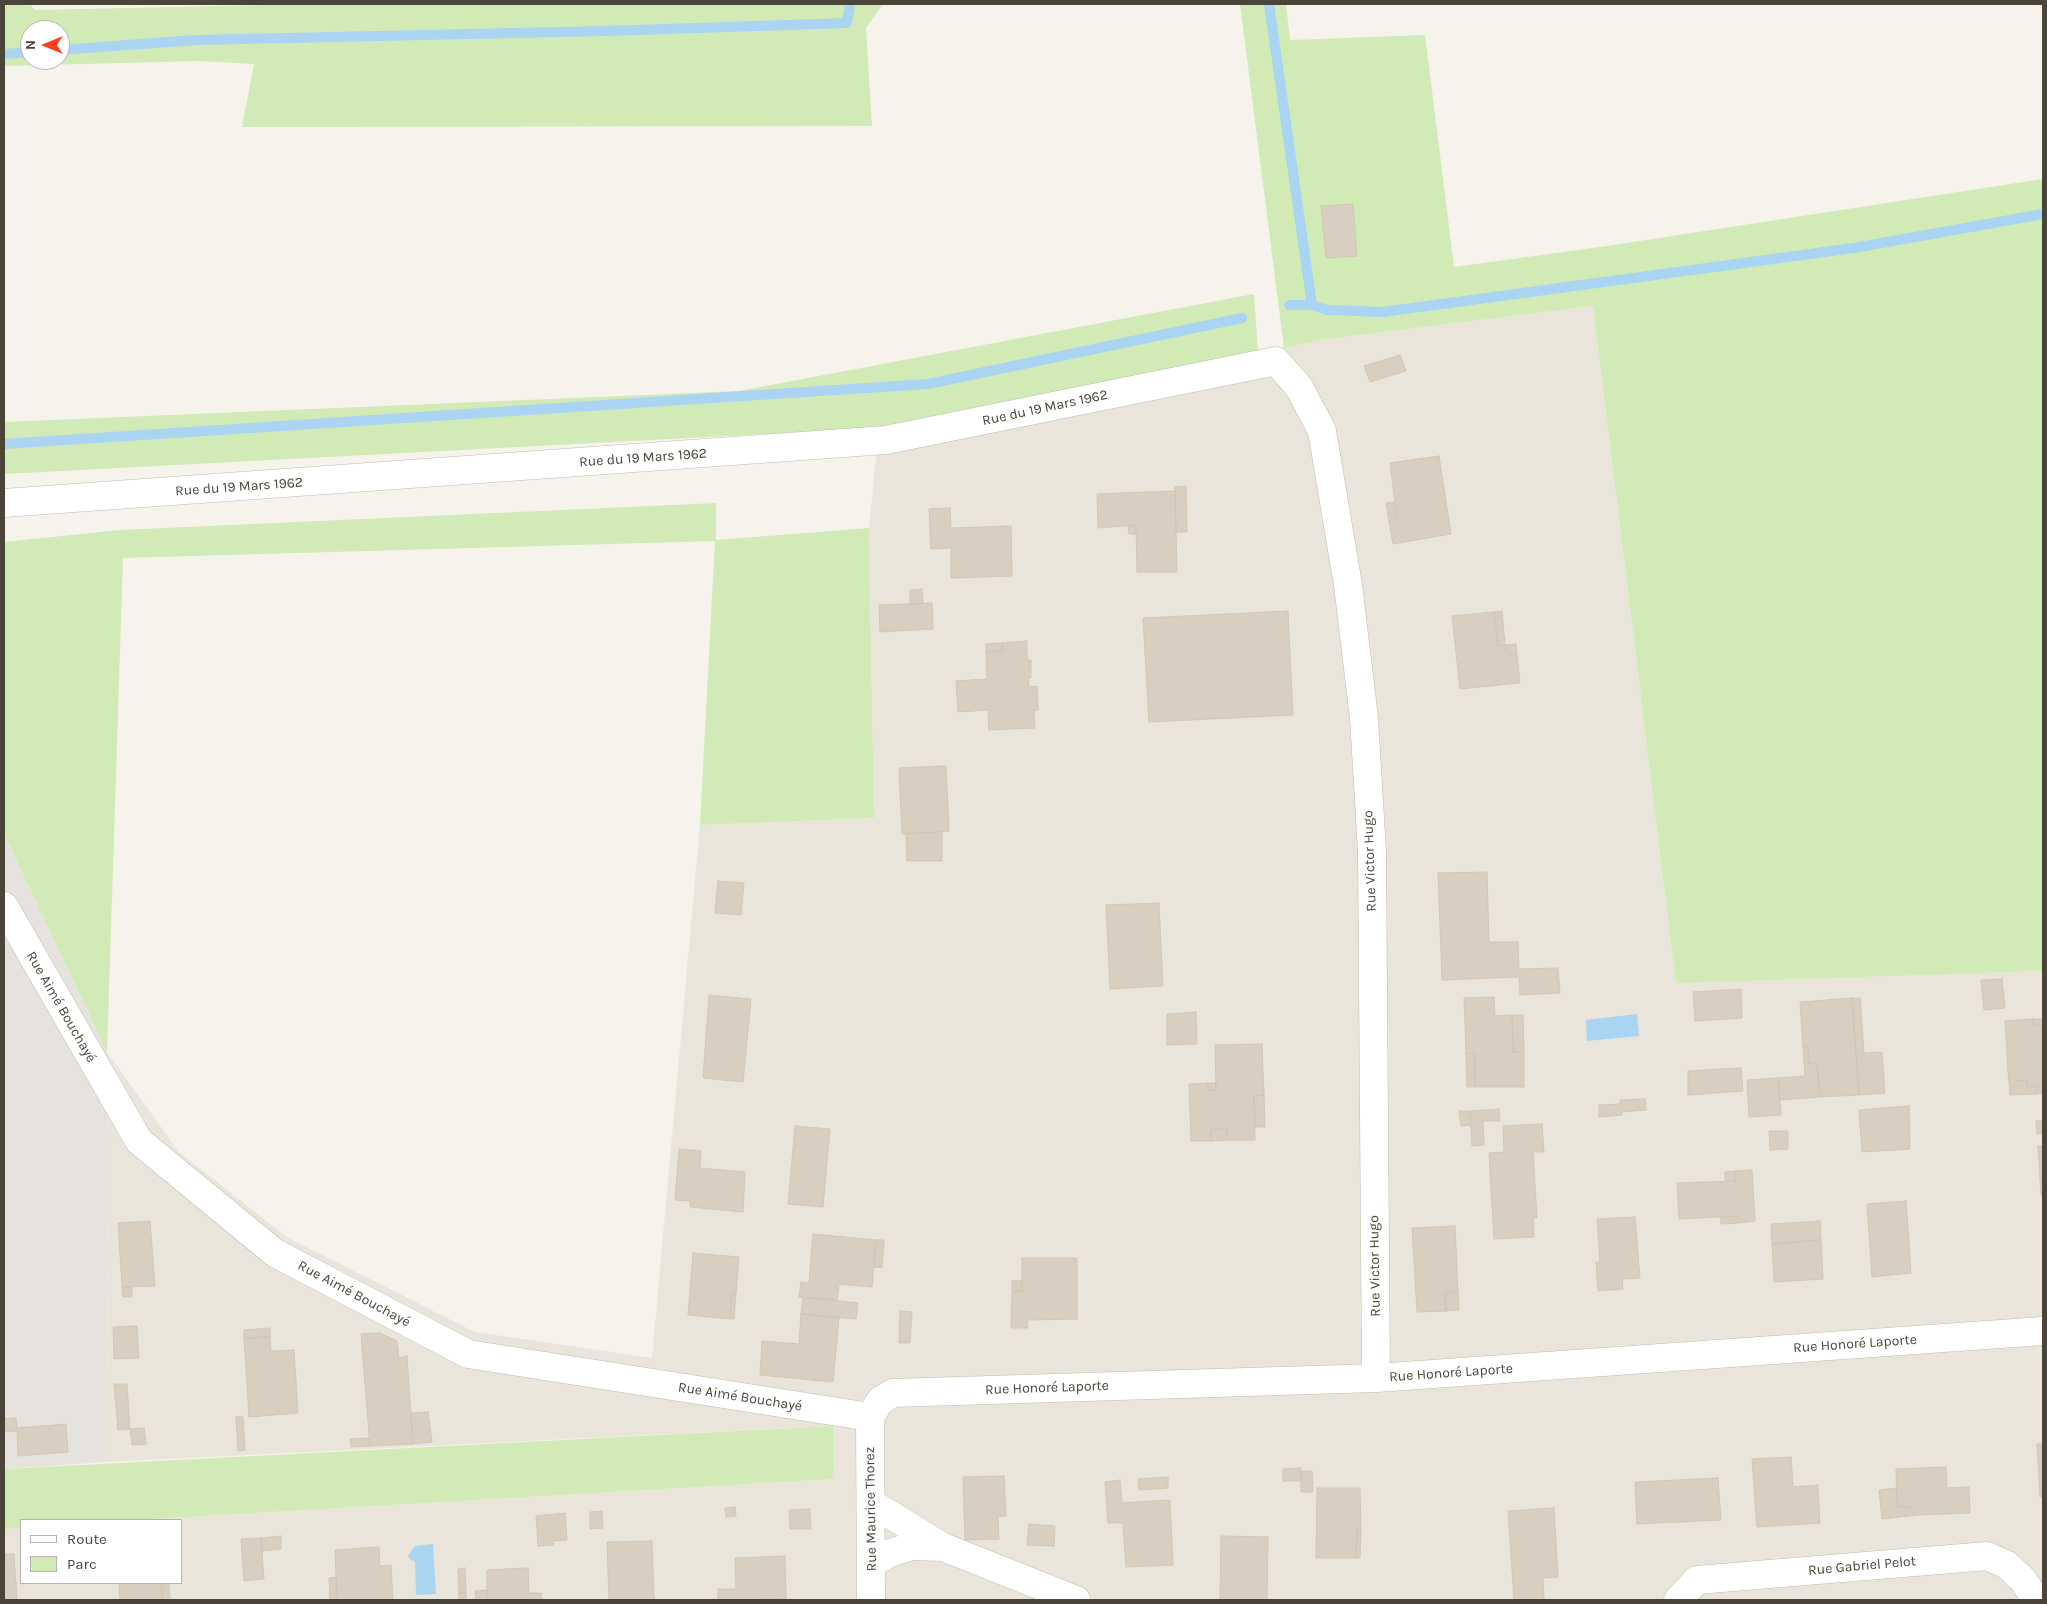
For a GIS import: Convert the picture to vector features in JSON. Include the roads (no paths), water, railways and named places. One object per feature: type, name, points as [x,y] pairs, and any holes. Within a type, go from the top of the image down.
[{"type":"street","name":"Rue du 19 Mars 1962","points":[[4,503],[886,440],[1276,361]]},
{"type":"street","name":"Rue Victor Hugo","points":[[1276,361],[1299,387],[1322,431],[1348,585],[1364,718],[1372,852],[1376,1378]]},
{"type":"street","name":"Rue Aimé Bouchayé","points":[[4,906],[139,1141],[276,1253],[468,1354],[870,1417]]},
{"type":"street","name":"Rue Honoré Laporte","points":[[870,1417],[880,1401],[893,1393],[1376,1378],[2043,1331]]},
{"type":"street","name":"Rue Maurice Thorez","points":[[870,1417],[871,1600]]},
{"type":"street","points":[[871,1503],[943,1547],[1076,1600]]},
{"type":"street","points":[[872,1564],[888,1554],[912,1546],[943,1547]]},
{"type":"street","name":"Rue Gabriel Pelot","points":[[1678,1600],[1697,1580],[1987,1556],[2007,1565],[2022,1580],[2037,1600]]},
{"type":"water","points":[[1637,1014],[1639,1036],[1587,1041],[1586,1020]]},
{"type":"water","points":[[433,1544],[436,1594],[416,1595],[415,1562],[408,1556],[415,1546]]},
{"type":"waterway","points":[[70,49],[196,40],[606,31],[847,23],[850,4]]},
{"type":"waterway","points":[[1269,4],[1312,305],[1289,305]]},
{"type":"waterway","points":[[4,54],[20,53]]},
{"type":"waterway","points":[[1312,305],[1327,310],[1383,312],[1854,248],[2043,214]]},
{"type":"waterway","points":[[4,444],[928,384],[1242,318]]}]
